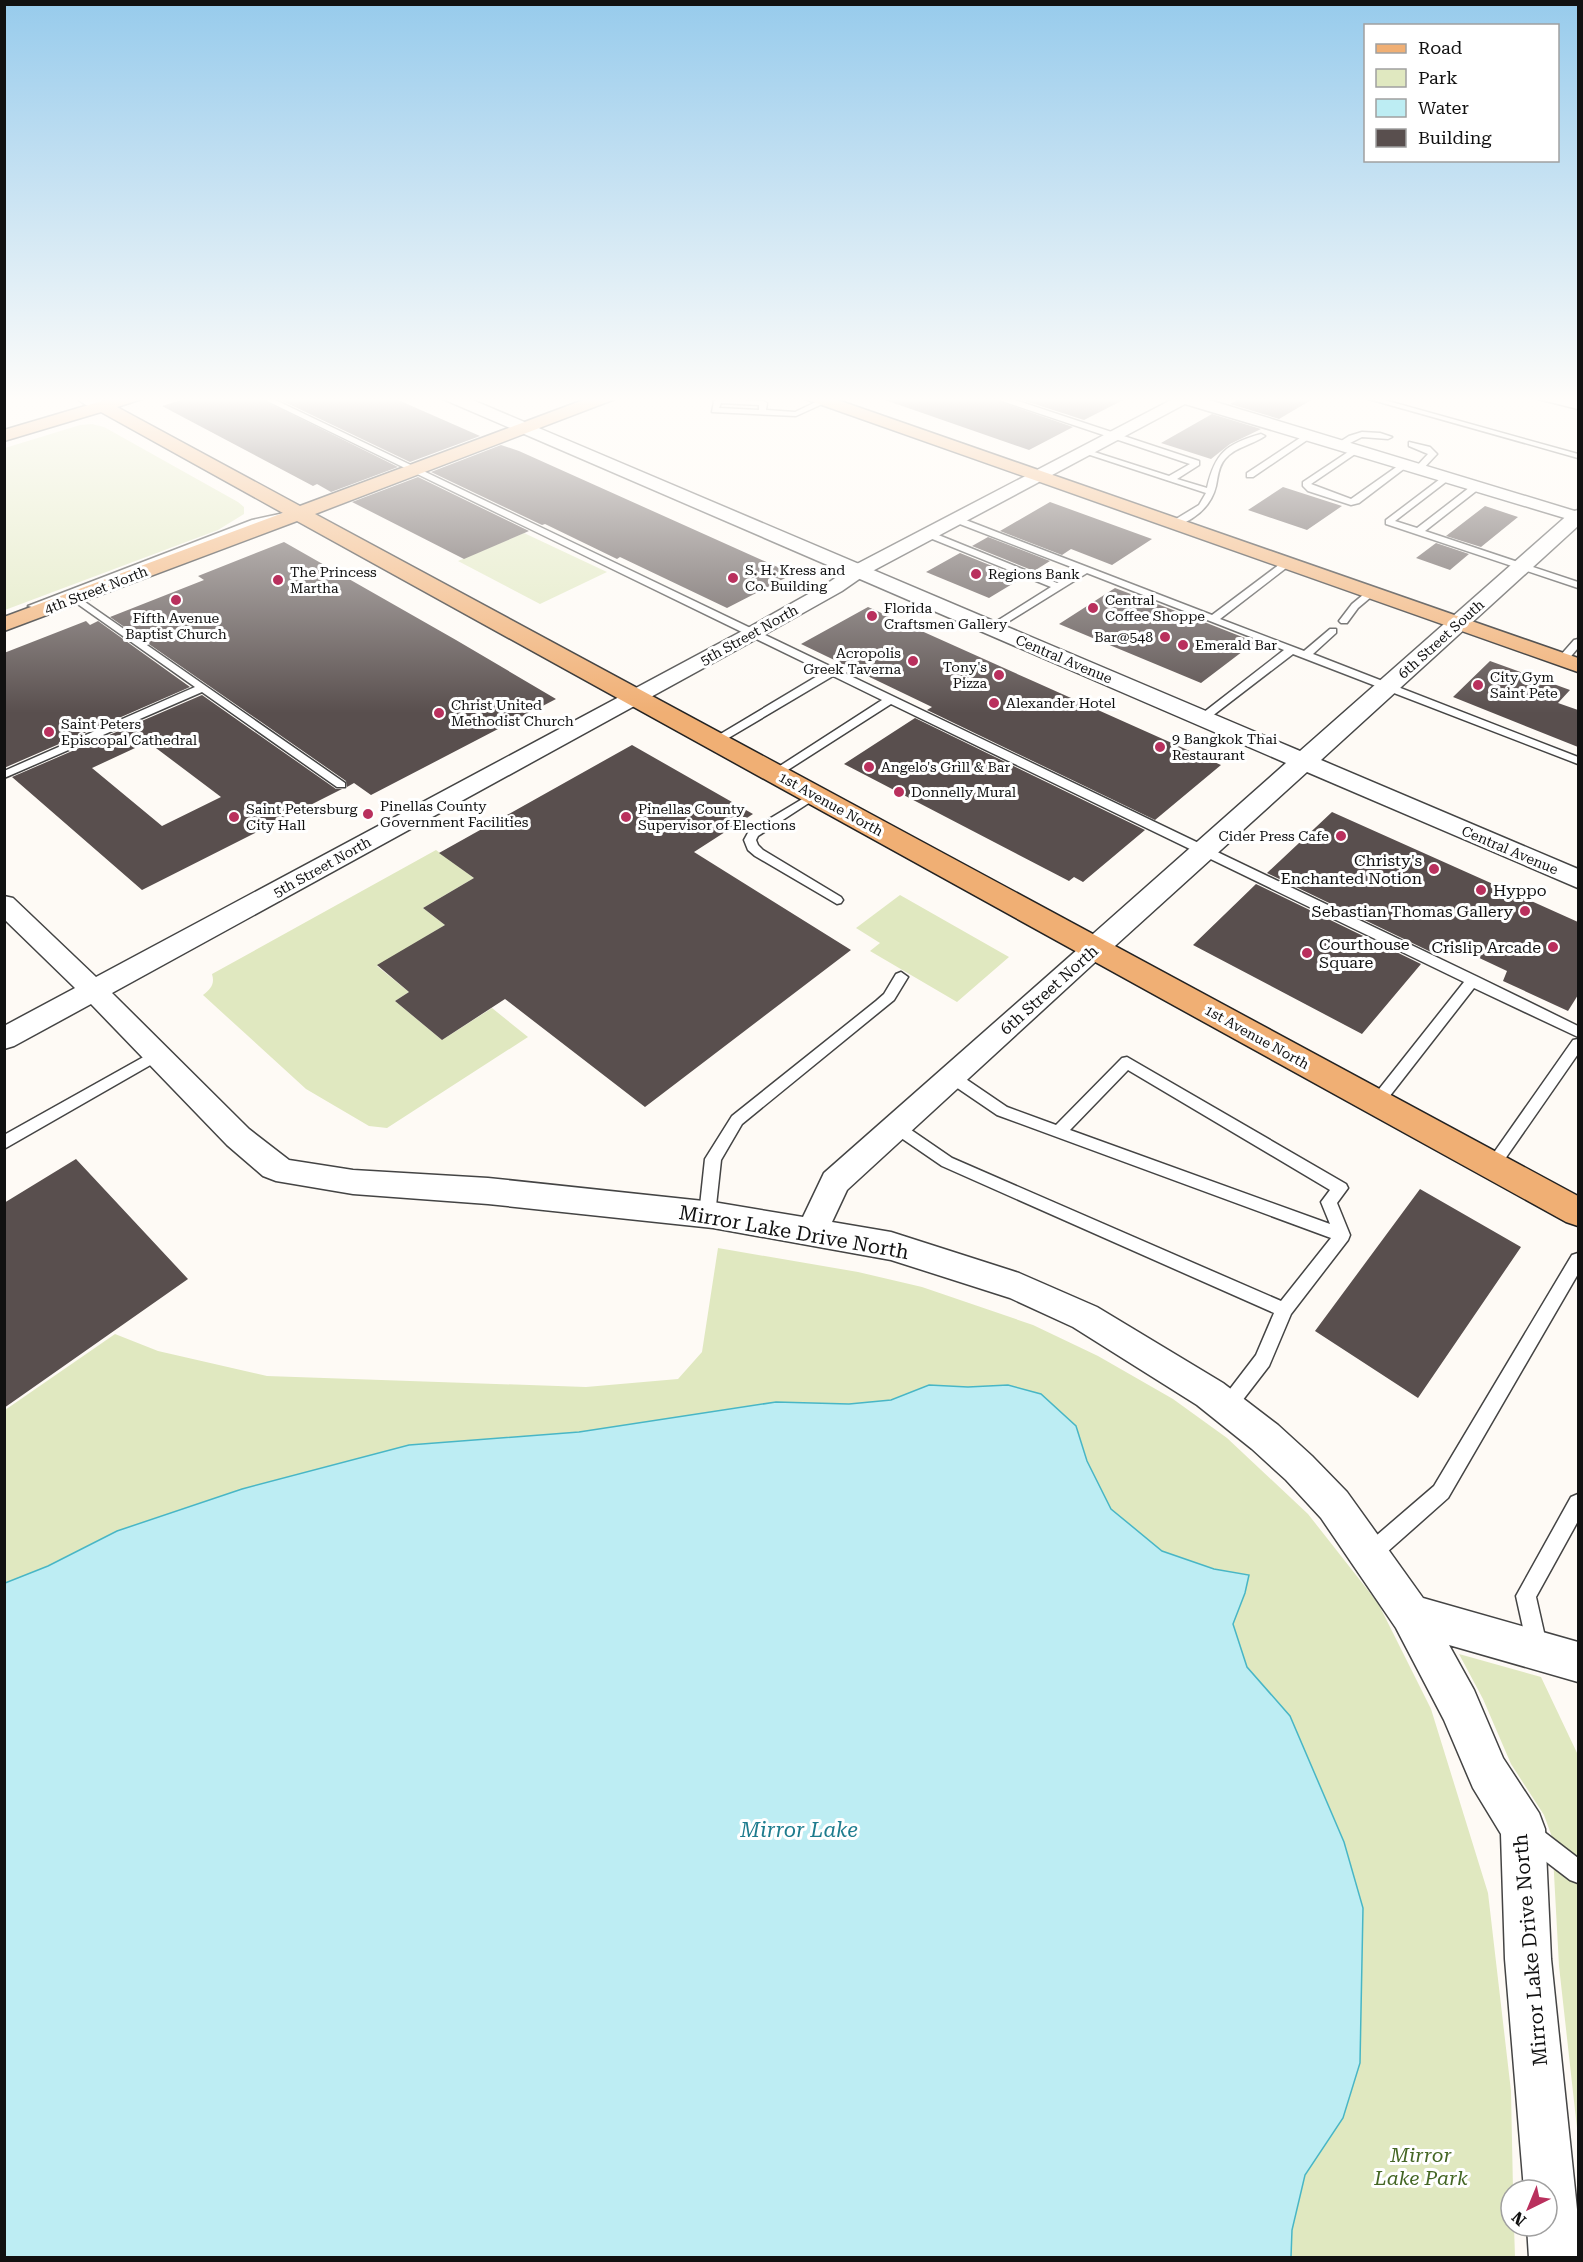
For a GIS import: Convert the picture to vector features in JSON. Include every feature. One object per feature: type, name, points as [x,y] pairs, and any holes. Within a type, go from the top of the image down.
[{"type":"main road","name":"1st Avenue North","points":[[278,502],[1578,1212]]},
{"type":"main road","name":"4th Street North","points":[[4,625],[330,502]]},
{"type":"main road","points":[[1111,502],[1571,662]]},
{"type":"street","name":"Central Avenue","points":[[696,502],[1578,879]]},
{"type":"street","name":"5th Street North","points":[[4,1039],[753,633],[835,587],[858,571],[988,502]]},
{"type":"street","points":[[1529,502],[1578,516]]},
{"type":"street","name":"6th Street South","points":[[1304,762],[1578,516]]},
{"type":"street","name":"6th Street North","points":[[812,1232],[835,1182],[1304,762]]},
{"type":"street","name":"Mirror Lake Drive North","points":[[4,904],[94,991],[238,1137],[274,1167],[287,1172],[353,1182],[488,1191],[707,1215],[891,1246],[1019,1287],[1085,1317],[1152,1357],[1265,1437],[1334,1505],[1410,1614],[1459,1705],[1488,1773],[1523,1829],[1528,1959],[1556,2258]]},
{"type":"street","points":[[1410,1614],[1578,1662]]},
{"type":"lane","points":[[480,502],[1578,1032]]},
{"type":"lane","points":[[1174,524],[1206,502]]},
{"type":"lane","points":[[1416,502],[1389,522],[1578,585]]},
{"type":"lane","points":[[1418,532],[1457,502]]},
{"type":"lane","points":[[4,617],[255,522],[299,513]]},
{"type":"lane","points":[[955,519],[1578,761]]},
{"type":"lane","points":[[928,534],[1058,587]]},
{"type":"lane","points":[[1212,620],[1287,563]]},
{"type":"lane","points":[[992,628],[1084,571]]},
{"type":"lane","points":[[1344,621],[1355,606],[1372,592]]},
{"type":"lane","points":[[75,598],[341,786]]},
{"type":"lane","points":[[1305,656],[1333,631]]},
{"type":"lane","points":[[1571,662],[1578,642]]},
{"type":"lane","points":[[1203,718],[1291,650]]},
{"type":"lane","points":[[716,741],[834,671]]},
{"type":"lane","points":[[4,775],[202,688]]},
{"type":"lane","points":[[776,774],[892,699]]},
{"type":"lane","points":[[814,795],[753,834],[750,840],[752,847],[759,853],[837,900]]},
{"type":"lane","points":[[707,1215],[713,1159],[737,1120],[881,1004],[889,997],[901,977]]},
{"type":"lane","points":[[1377,1102],[1473,980]]},
{"type":"lane","points":[[1493,1165],[1578,1044]]},
{"type":"lane","points":[[4,1143],[156,1055]]},
{"type":"lane","points":[[1059,1132],[1127,1062],[1340,1188],[1329,1202],[1342,1235]]},
{"type":"lane","points":[[952,1077],[1002,1111],[1342,1235]]},
{"type":"lane","points":[[896,1127],[947,1162],[1284,1310]]},
{"type":"lane","points":[[1226,1408],[1263,1360],[1284,1310],[1342,1235]]},
{"type":"lane","points":[[1370,1554],[1441,1492],[1578,1260]]},
{"type":"lane","points":[[1538,1650],[1526,1596],[1578,1503]]},
{"type":"lane","points":[[1523,1829],[1578,1872]]},
{"type":"green space","points":[[5,502],[237,502],[244,507],[244,514],[218,530],[5,610]]},
{"type":"green space","points":[[524,533],[607,572],[540,604],[458,561]]},
{"type":"green space","points":[[436,850],[474,878],[423,908],[445,925],[377,966],[409,992],[395,1001],[442,1040],[492,1008],[528,1037],[387,1128],[369,1126],[306,1089],[203,995],[212,986],[212,974]]},
{"type":"green space","points":[[900,895],[1009,957],[957,1002],[870,951],[880,943],[856,928]]},
{"type":"green space","name":"Mirror Lake Park","points":[[718,1248],[858,1272],[922,1287],[1033,1325],[1098,1356],[1173,1399],[1227,1438],[1308,1514],[1378,1603],[1431,1709],[1488,1893],[1511,2091],[1513,2178],[1499,2178],[1499,2238],[1514,2238],[1515,2257],[1291,2257],[1292,2230],[1305,2175],[1343,2118],[1363,1908],[1344,1842],[1290,1716],[1247,1667],[1233,1624],[1249,1575],[1214,1569],[1162,1551],[1111,1509],[1087,1461],[1076,1426],[968,1387],[929,1385],[891,1400],[849,1404],[776,1402],[579,1432],[409,1445],[242,1489],[117,1531],[48,1566],[5,1583],[5,1410],[115,1334],[158,1351],[267,1376],[586,1387],[678,1379],[702,1352]]},
{"type":"green space","points":[[1459,1654],[1541,1677],[1578,1755],[1578,2137],[1559,1966],[1552,1837],[1544,1815],[1511,1764],[1483,1699]]},
{"type":"water","name":"Mirror Lake","points":[[929,1385],[968,1387],[1008,1385],[1041,1394],[1076,1426],[1087,1461],[1111,1509],[1162,1551],[1214,1569],[1249,1575],[1233,1624],[1247,1667],[1290,1716],[1344,1842],[1363,1908],[1360,2063],[1343,2118],[1305,2175],[1292,2230],[1291,2257],[5,2257],[5,1583],[48,1566],[117,1531],[242,1489],[409,1445],[579,1432],[776,1402],[849,1404],[891,1400]]},
{"type":"building","points":[[352,502],[468,502],[529,531],[464,559]]},
{"type":"building","points":[[493,502],[632,502],[793,574],[727,608],[620,557],[617,559],[545,524],[542,525]]},
{"type":"building","points":[[1050,502],[1152,539],[1112,565],[1071,549],[1062,555],[1000,531]]},
{"type":"building","points":[[1261,502],[1328,502],[1342,506],[1307,530],[1248,510]]},
{"type":"building","points":[[1485,506],[1518,517],[1481,547],[1446,536]]},
{"type":"building","points":[[988,537],[1050,561],[1034,571],[972,546]]},
{"type":"building","points":[[284,542],[556,699],[371,795],[354,783],[347,787],[346,781],[110,617],[204,580],[198,576]]},
{"type":"building","points":[[1436,543],[1469,554],[1450,570],[1416,558]]},
{"type":"building","name":"Regions Bank","points":[[960,553],[1022,578],[989,598],[926,572]]},
{"type":"building","points":[[1115,588],[1255,642],[1201,683],[1059,624]]},
{"type":"building","points":[[868,607],[1221,765],[1155,820],[927,710],[932,707],[801,644]]},
{"type":"building","name":"Saint Peters Episcopal Cathedral","points":[[86,621],[90,625],[98,621],[190,687],[4,768],[4,653]]},
{"type":"building","points":[[1490,661],[1570,690],[1558,703],[1578,710],[1578,747],[1453,697]]},
{"type":"building","name":"Saint Petersburg City Hall","points":[[202,695],[336,789],[342,789],[142,890],[12,777]],"holes":[[[148,742],[221,797],[162,826],[92,768]]]},
{"type":"building","points":[[915,718],[1145,830],[1083,882],[1074,877],[1069,881],[844,764]]},
{"type":"building","points":[[632,745],[753,814],[694,852],[851,950],[645,1107],[505,999],[442,1040],[395,1001],[409,992],[377,965],[445,925],[423,908],[474,878],[439,853]]},
{"type":"building","points":[[1332,812],[1578,922],[1578,995],[1568,1011],[1503,981],[1507,971],[1441,940],[1431,952],[1267,873]]},
{"type":"building","name":"Courthouse Square","points":[[1256,884],[1421,964],[1362,1034],[1193,945]]},
{"type":"building","points":[[76,1159],[188,1279],[4,1408],[4,1203]]},
{"type":"building","points":[[1420,1189],[1521,1247],[1418,1398],[1315,1331]]},
{"type":"place","name":"Regions Bank","points":[[976,574]]},
{"type":"place","name":"S. H. Kress and Co. Building","points":[[733,578]]},
{"type":"place","name":"The Princess Martha","points":[[278,580]]},
{"type":"place","name":"Fifth Avenue Baptist Church","points":[[176,600]]},
{"type":"place","name":"Central Coffee Shoppe","points":[[1093,608]]},
{"type":"place","name":"Florida Craftsmen Gallery","points":[[872,616]]},
{"type":"place","name":"Bar@548","points":[[1165,637]]},
{"type":"place","name":"Emerald Bar","points":[[1183,645]]},
{"type":"place","name":"Acropolis Greek Taverna","points":[[913,661]]},
{"type":"place","name":"Tony's Pizza","points":[[999,675]]},
{"type":"place","name":"City Gym Saint Pete","points":[[1478,685]]},
{"type":"place","name":"Alexander Hotel","points":[[994,703]]},
{"type":"place","name":"Christ United Methodist Church","points":[[439,713]]},
{"type":"place","name":"Saint Peters Episcopal Cathedral","points":[[49,732]]},
{"type":"place","name":"9 Bangkok Thai Restaurant","points":[[1160,747]]},
{"type":"place","name":"Angelo's Grill & Bar","points":[[869,767]]},
{"type":"place","name":"Donnelly Mural","points":[[899,792]]},
{"type":"place","name":"Pinellas County Government Facilities","points":[[368,814]]},
{"type":"place","name":"Saint Petersburg City Hall","points":[[234,817]]},
{"type":"place","name":"Pinellas County Supervisor of Elections","points":[[626,817]]},
{"type":"place","name":"Cider Press Cafe","points":[[1341,836]]},
{"type":"place","name":"Christy's Enchanted Notion","points":[[1434,869]]},
{"type":"place","name":"Hyppo","points":[[1481,890]]},
{"type":"place","name":"Sebastian Thomas Gallery","points":[[1525,911]]},
{"type":"place","name":"Crislip Arcade","points":[[1553,947]]},
{"type":"place","name":"Courthouse Square","points":[[1307,953]]}]
